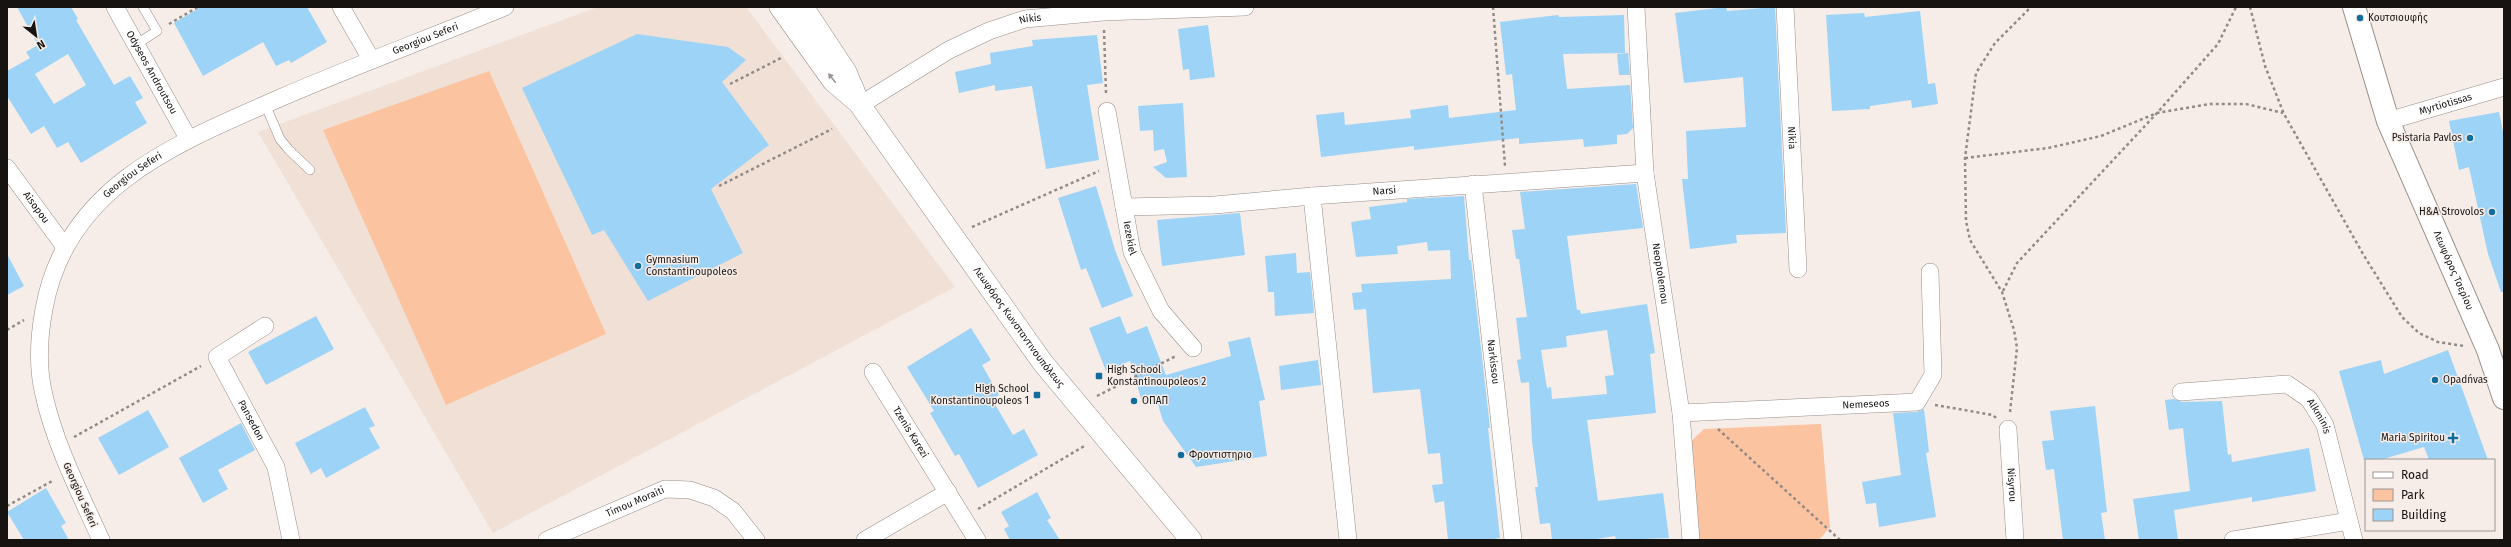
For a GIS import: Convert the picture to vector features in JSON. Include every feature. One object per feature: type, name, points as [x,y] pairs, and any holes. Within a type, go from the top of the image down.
[{"type":"main road","name":"Λεωφόρος Τσερίου","points":[[2354,7],[2388,121],[2488,350],[2504,398]]},
{"type":"street","name":"Odyseos Androutsou","points":[[115,7],[188,138]]},
{"type":"street","points":[[341,7],[371,59]]},
{"type":"street","name":"Georgiou Seferi","points":[[101,540],[60,445],[43,394],[40,362],[40,330],[48,287],[65,247],[81,221],[106,193],[140,166],[188,138],[371,59],[505,7]]},
{"type":"street","name":"Λεωφόρος Κωνσταντινουπόλεως","points":[[780,7],[833,81],[860,105]]},
{"type":"street","name":"Λεωφόρος Κωνσταντινουπόλεως","points":[[803,7],[846,72],[860,105],[1043,363],[1192,540]]},
{"type":"street","name":"Nikis","points":[[860,105],[929,61],[989,31],[1025,19],[1103,9],[1245,7]]},
{"type":"street","name":"Neoptolemou","points":[[1636,7],[1645,173],[1681,413],[1691,540]]},
{"type":"street","name":"Nikia","points":[[1785,7],[1798,269]]},
{"type":"street","name":"Myrtiotissas","points":[[2388,121],[2504,87]]},
{"type":"street","name":"Iezekiel","points":[[1107,111],[1132,252],[1161,311],[1193,348]]},
{"type":"street","name":"Aisopou","points":[[7,168],[65,247]]},
{"type":"street","name":"Narsi","points":[[1124,207],[1215,205],[1473,184],[1645,173]]},
{"type":"street","name":"Narkissou","points":[[1473,184],[1513,540]]},
{"type":"street","points":[[1312,196],[1348,540]]},
{"type":"street","points":[[1917,402],[1932,375],[1930,272]]},
{"type":"street","points":[[217,358],[265,326]]},
{"type":"street","name":"Pansedon","points":[[217,358],[276,467],[290,540]]},
{"type":"street","name":"Tzenis Karezi","points":[[873,372],[977,540]]},
{"type":"street","name":"Alkminis","points":[[2181,392],[2287,384],[2309,399],[2325,425],[2354,540]]},
{"type":"street","name":"Nemeseos","points":[[1681,413],[1917,402]]},
{"type":"street","name":"Nisyrou","points":[[2008,429],[2015,540]]},
{"type":"street","name":"Timou Moraiti","points":[[548,540],[665,489],[690,490],[714,498],[732,511],[756,540]]},
{"type":"street","points":[[865,540],[948,492]]},
{"type":"street","points":[[2233,540],[2349,521]]},
{"type":"lane","points":[[135,45],[157,31],[143,7]]},
{"type":"lane","points":[[266,104],[280,139],[310,170]]},
{"type":"path","points":[[157,31],[198,7]]},
{"type":"path","points":[[1493,7],[1506,182]]},
{"type":"path","points":[[2008,429],[2017,348],[2014,330],[2002,292],[1970,240],[1966,222],[1964,158],[1976,73],[1995,43],[2031,7]]},
{"type":"path","points":[[2002,292],[2016,263],[2157,113],[2218,44],[2236,7]]},
{"type":"path","points":[[2250,7],[2264,66],[2284,114],[2363,254],[2402,317],[2418,333],[2438,342],[2488,350]]},
{"type":"path","points":[[1103,9],[1107,111]]},
{"type":"path","points":[[730,84],[782,58]]},
{"type":"path","points":[[1964,158],[2063,145],[2101,136],[2157,113],[2210,104],[2246,104],[2284,114]]},
{"type":"path","points":[[719,186],[832,129]]},
{"type":"path","points":[[952,235],[1116,163]]},
{"type":"path","points":[[1078,405],[1193,348]]},
{"type":"path","points":[[60,445],[217,358]]},
{"type":"path","points":[[1917,402],[1993,416],[2008,429]]},
{"type":"path","points":[[1700,412],[1840,540]]},
{"type":"path","points":[[963,518],[1103,435]]},
{"type":"path","points":[[7,506],[70,471]]},
{"type":"shaded area","name":"Gymnasium Constantinoupoleos","points":[[598,7],[746,7],[955,287],[493,533],[258,132]]},
{"type":"green space","points":[[489,71],[606,334],[446,405],[323,130]]},
{"type":"green space","points":[[1821,424],[1830,527],[1819,540],[1696,540],[1686,446],[1704,429]]},
{"type":"building","points":[[17,7],[71,7],[78,19],[76,20],[114,85],[130,76],[143,98],[135,102],[147,123],[81,163],[68,142],[57,148],[44,126],[31,134],[7,96],[7,71],[30,58],[26,52],[38,45]],"holes":[[[68,54],[86,85],[54,104],[35,74]]]},
{"type":"building","points":[[201,7],[307,7],[327,42],[291,63],[289,60],[276,66],[263,42],[203,76],[174,23]]},
{"type":"building","points":[[1726,7],[1727,11],[1775,7],[1786,233],[1736,235],[1737,243],[1690,249],[1682,179],[1688,179],[1686,131],[1746,127],[1743,77],[1684,83],[1675,13]]},
{"type":"building","points":[[1920,11],[1928,84],[1935,83],[1938,104],[1912,108],[1911,100],[1870,106],[1870,109],[1832,111],[1826,15],[1864,13],[1865,17]]},
{"type":"building","points":[[1558,15],[1559,17],[1624,15],[1625,53],[1563,54],[1567,89],[1630,85],[1633,128],[1627,134],[1617,135],[1617,144],[1584,147],[1583,139],[1519,144],[1519,138],[1414,150],[1414,146],[1321,157],[1316,115],[1344,112],[1345,125],[1411,118],[1410,110],[1448,105],[1449,118],[1516,110],[1512,74],[1506,75],[1500,22]]},
{"type":"building","points":[[1208,25],[1215,77],[1190,80],[1189,69],[1183,70],[1178,29]]},
{"type":"building","name":"Gymnasium Constantinoupoleos","points":[[637,34],[728,47],[746,60],[722,82],[769,145],[711,189],[743,253],[648,301],[604,230],[592,235],[522,88]]},
{"type":"building","points":[[1097,35],[1103,83],[1087,85],[1099,160],[1046,169],[1032,86],[995,91],[995,85],[959,93],[955,72],[991,64],[990,53],[1033,46],[1032,40]]},
{"type":"building","points":[[1628,53],[1630,75],[1619,75],[1617,54]]},
{"type":"building","points":[[1183,103],[1187,177],[1166,178],[1153,167],[1167,162],[1164,149],[1154,151],[1153,130],[1140,131],[1138,106]]},
{"type":"building","points":[[2499,112],[2504,137],[2504,292],[2501,292],[2488,254],[2469,167],[2459,170],[2449,121]]},
{"type":"building","points":[[1636,184],[1643,228],[1567,236],[1577,310],[1580,310],[1581,314],[1647,304],[1655,353],[1650,354],[1656,413],[1587,420],[1598,501],[1663,493],[1669,538],[1616,540],[1615,536],[1590,540],[1552,540],[1550,523],[1540,524],[1535,487],[1538,487],[1532,441],[1529,382],[1521,383],[1517,360],[1521,359],[1516,318],[1527,317],[1519,259],[1516,259],[1512,230],[1525,229],[1520,192]],"holes":[[[1607,330],[1614,375],[1605,376],[1607,394],[1552,399],[1551,387],[1547,388],[1541,350],[1567,347],[1566,336]]]},
{"type":"building","points":[[1096,186],[1115,250],[1133,296],[1102,308],[1086,268],[1081,270],[1058,198]]},
{"type":"building","points":[[1464,196],[1469,260],[1471,260],[1490,428],[1488,428],[1500,538],[1487,540],[1448,540],[1444,501],[1435,503],[1432,485],[1443,484],[1440,453],[1428,454],[1420,389],[1373,393],[1366,309],[1354,310],[1352,293],[1362,292],[1361,284],[1451,279],[1450,250],[1428,251],[1427,242],[1397,246],[1398,254],[1356,257],[1351,222],[1371,219],[1369,207],[1407,202],[1407,199]]},
{"type":"building","points":[[1240,213],[1245,255],[1162,266],[1157,220]]},
{"type":"building","points":[[1296,253],[1297,273],[1310,272],[1314,313],[1275,316],[1274,292],[1268,292],[1265,256]]},
{"type":"building","points":[[7,254],[24,286],[7,295]]},
{"type":"building","points":[[316,316],[334,349],[266,385],[248,352]]},
{"type":"building","points":[[1120,316],[1127,334],[1147,326],[1166,375],[1231,356],[1228,342],[1250,337],[1265,400],[1259,401],[1267,456],[1196,467],[1163,421],[1157,401],[1143,405],[1130,361],[1106,371],[1089,328]]},
{"type":"building","points":[[971,328],[991,360],[982,365],[999,395],[992,399],[1013,435],[1024,429],[1038,455],[978,488],[959,454],[955,456],[930,413],[934,411],[907,367]]},
{"type":"building","points":[[2448,350],[2488,459],[2429,459],[2424,447],[2383,459],[2364,460],[2339,371],[2381,360],[2384,374]]},
{"type":"building","points":[[1318,360],[1321,385],[1281,390],[1279,366]]},
{"type":"building","points":[[2174,399],[2182,402],[2222,401],[2228,455],[2231,454],[2232,462],[2309,448],[2316,491],[2252,502],[2252,497],[2174,510],[2178,540],[2139,540],[2133,499],[2190,491],[2183,428],[2169,430],[2165,400]]},
{"type":"building","points":[[2095,406],[2107,512],[2101,513],[2105,540],[2063,540],[2054,469],[2046,470],[2042,441],[2054,440],[2050,411]]},
{"type":"building","points":[[365,407],[375,426],[369,428],[380,448],[326,478],[321,468],[311,474],[295,443]]},
{"type":"building","points":[[1924,409],[1929,452],[1926,453],[1936,517],[1879,527],[1876,503],[1866,504],[1862,482],[1901,475],[1893,413],[1917,412]]},
{"type":"building","points":[[148,410],[169,447],[119,475],[98,438]]},
{"type":"building","points":[[241,423],[255,450],[218,470],[228,489],[203,503],[179,458]]},
{"type":"building","points":[[46,488],[66,523],[61,526],[69,540],[24,540],[7,512]]},
{"type":"building","points":[[1037,492],[1051,518],[1047,520],[1060,540],[1010,540],[1004,529],[1009,526],[1001,512]]},
{"type":"place","name":"Κουτσιουφής","points":[[2360,18]]},
{"type":"place","name":"Psistaria Pavlos","points":[[2470,138]]},
{"type":"place","name":"H&A Strovolos","points":[[2492,212]]},
{"type":"place","name":"Gymnasium Constantinoupoleos","points":[[638,266]]},
{"type":"place","name":"High School Konstantinoupoleos 2","points":[[1099,376]]},
{"type":"place","name":"Opadńvas","points":[[2435,380]]},
{"type":"place","name":"High School Konstantinoupoleos 1","points":[[1037,395]]},
{"type":"place","name":"ΟΠΑΠ","points":[[1134,401]]},
{"type":"place","name":"Maria Spiritou","points":[[2453,438]]},
{"type":"place","name":"Φροντιστηριο","points":[[1181,455]]}]
